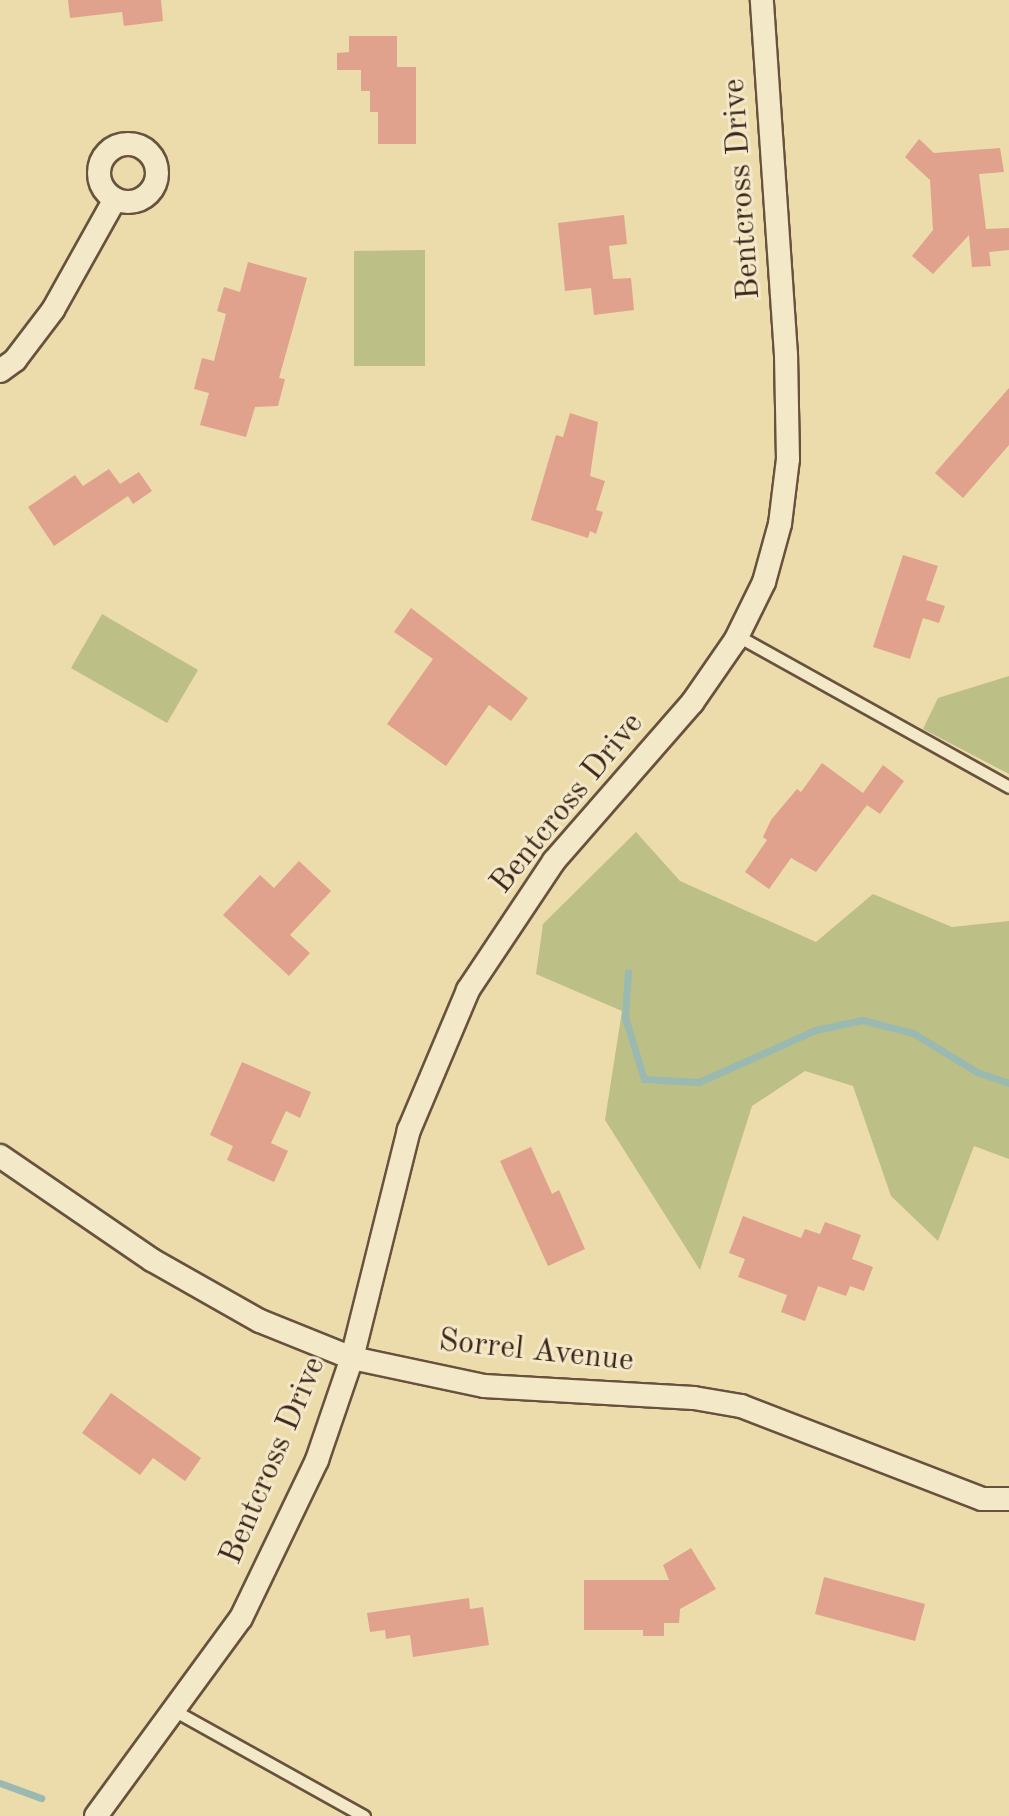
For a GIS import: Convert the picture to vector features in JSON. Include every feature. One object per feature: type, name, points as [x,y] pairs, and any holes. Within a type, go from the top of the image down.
[{"type":"street","name":"Bentcross Drive","points":[[96,1816],[177,1712],[241,1618],[317,1460],[352,1358],[409,1130],[468,990],[554,861],[692,703],[738,636],[764,582],[780,524],[788,459],[786,355],[762,0]]},
{"type":"street","points":[[0,371],[15,360],[53,310],[115,199]]},
{"type":"street","name":"Sorrel Avenue","points":[[0,1156],[152,1260],[260,1321],[352,1358],[484,1386],[694,1398],[741,1406],[982,1499],[1009,1499]]},
{"type":"lane","points":[[738,636],[1009,787]]},
{"type":"lane","points":[[177,1712],[364,1816]]},
{"type":"green space","points":[[425,250],[425,366],[354,366],[354,251]]},
{"type":"green space","points":[[102,614],[198,670],[167,723],[71,668]]},
{"type":"green space","points":[[1009,676],[1009,774],[923,729],[938,698]]},
{"type":"green space","points":[[636,832],[680,881],[816,942],[873,894],[952,927],[1009,921],[1009,1159],[974,1146],[938,1241],[891,1196],[853,1086],[805,1071],[752,1106],[700,1270],[605,1120],[622,1011],[536,974],[543,924]]},
{"type":"building","points":[[68,0],[161,0],[163,21],[124,26],[122,12],[70,18]]},
{"type":"building","points":[[349,36],[397,36],[397,67],[416,67],[416,144],[378,144],[378,112],[370,112],[370,91],[361,91],[361,70],[337,70],[337,53],[349,52]]},
{"type":"building","points":[[919,139],[934,153],[1000,148],[1004,172],[979,174],[986,229],[1009,228],[1009,250],[989,252],[991,266],[972,267],[969,235],[933,274],[912,256],[933,230],[930,180],[905,157]]},
{"type":"building","points":[[624,215],[627,244],[609,246],[613,279],[631,278],[634,310],[594,315],[591,288],[565,291],[558,223]]},
{"type":"building","points":[[248,262],[307,278],[279,378],[285,379],[278,406],[255,407],[246,437],[200,425],[209,393],[194,389],[202,358],[214,361],[226,314],[217,311],[224,287],[240,292]]},
{"type":"building","points":[[1009,388],[1009,445],[963,498],[935,473]]},
{"type":"building","points":[[570,413],[598,422],[590,476],[605,481],[596,510],[603,512],[596,534],[590,531],[588,538],[531,520],[556,435],[563,437]]},
{"type":"building","points":[[109,469],[120,484],[139,472],[152,491],[133,504],[128,496],[54,546],[28,507],[75,475],[83,486]]},
{"type":"building","points":[[903,555],[938,566],[926,600],[945,606],[939,623],[923,618],[910,659],[873,647]]},
{"type":"building","points":[[411,608],[528,698],[511,721],[489,705],[446,766],[387,724],[433,659],[394,632]]},
{"type":"building","points":[[822,763],[863,793],[883,765],[904,781],[880,814],[867,805],[816,872],[791,858],[769,889],[745,872],[767,840],[763,837],[771,820],[797,789],[801,792]]},
{"type":"building","points":[[299,861],[331,891],[290,935],[310,953],[289,976],[223,915],[260,875],[274,888]]},
{"type":"building","points":[[242,1062],[311,1092],[300,1118],[286,1111],[271,1143],[288,1151],[274,1182],[227,1160],[233,1146],[210,1135]]},
{"type":"building","points":[[531,1147],[552,1194],[559,1190],[585,1249],[548,1266],[500,1161]]},
{"type":"building","points":[[743,1216],[801,1238],[805,1229],[820,1234],[825,1222],[861,1235],[852,1259],[873,1267],[864,1291],[850,1286],[846,1296],[818,1286],[805,1321],[781,1312],[787,1295],[738,1277],[745,1259],[729,1253]]},
{"type":"building","points":[[111,1393],[201,1458],[185,1481],[153,1458],[140,1475],[82,1433]]},
{"type":"building","points":[[691,1548],[716,1589],[680,1609],[679,1623],[664,1623],[664,1636],[643,1636],[643,1630],[584,1630],[584,1580],[669,1580],[663,1565]]},
{"type":"building","points":[[824,1577],[925,1604],[915,1641],[815,1614]]},
{"type":"building","points":[[469,1598],[470,1609],[483,1607],[489,1645],[413,1657],[410,1635],[386,1639],[385,1630],[370,1632],[367,1613]]},
{"type":"waterway","points":[[628,972],[625,1017],[644,1079],[699,1082],[815,1030],[862,1020],[913,1033],[977,1072],[1009,1083]]},
{"type":"waterway","points":[[0,1783],[41,1798]]}]
